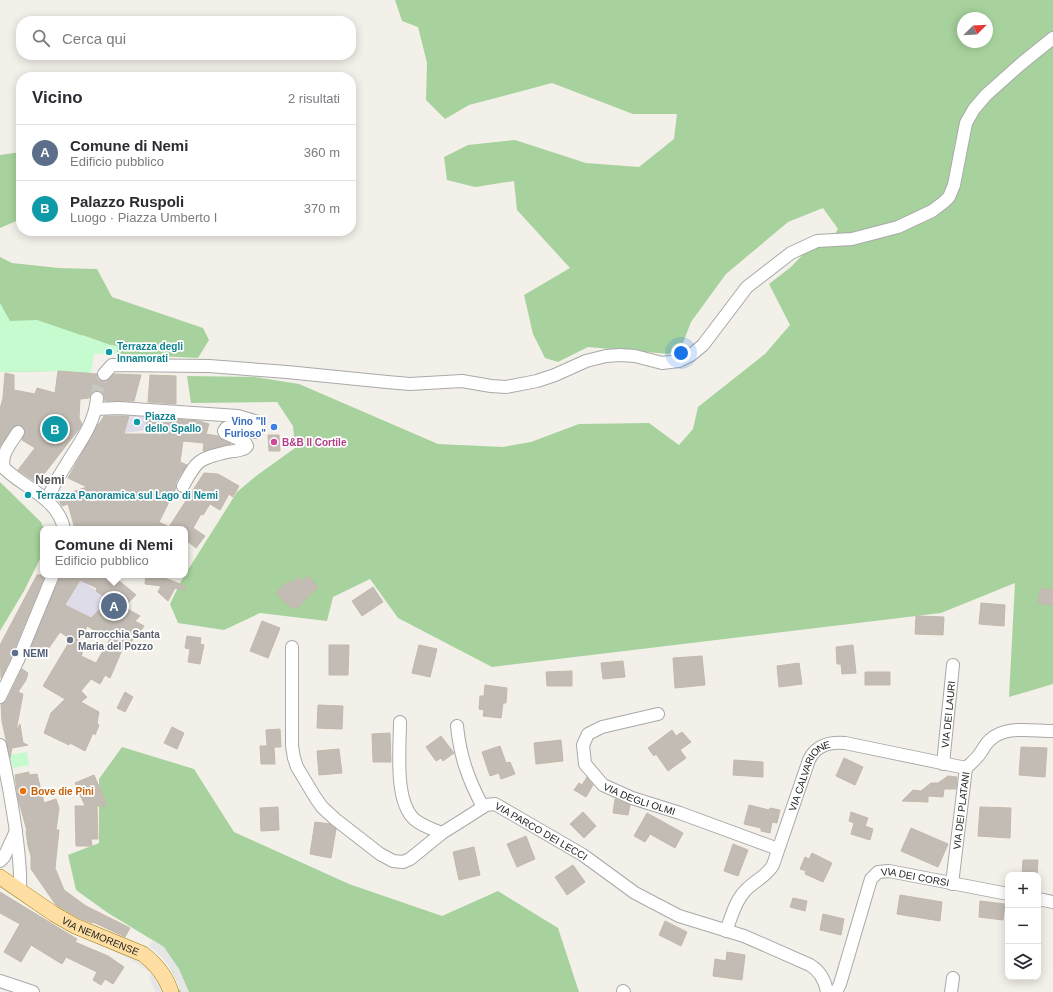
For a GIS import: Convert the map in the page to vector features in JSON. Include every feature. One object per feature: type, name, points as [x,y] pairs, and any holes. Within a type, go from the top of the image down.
[{"type":"main road","name":"VIA NEMORENSE","points":[[0,877],[54,914],[82,930],[143,954],[160,970],[166,979],[171,992]]},
{"type":"street","points":[[105,372],[112,365],[208,366],[410,384],[468,381],[491,386],[506,386],[527,384],[546,379],[582,363],[606,356],[635,356],[668,364],[674,363],[686,358],[697,350],[748,287],[791,253],[817,241],[852,240],[898,227],[932,211],[944,202],[949,197],[954,185],[966,123],[974,109],[1022,63],[1053,38]]},
{"type":"street","points":[[47,500],[65,465],[93,421],[96,404],[119,408],[232,416],[258,422],[260,426],[258,430],[253,432],[231,426],[226,428],[224,430],[225,433],[245,442],[247,446],[245,448],[209,456],[199,461],[194,466],[183,486]]},
{"type":"street","points":[[18,432],[4,456],[2,462],[4,468],[47,500],[62,520],[63,526]]},
{"type":"street","points":[[0,697],[18,660],[53,578]]},
{"type":"street","name":"VIA PARCO DEI LECCI","points":[[292,647],[292,746],[297,767],[320,804],[336,819],[380,854],[396,862],[403,862],[410,859],[442,833],[483,807],[492,804],[500,806],[519,819],[590,859],[635,892],[679,916],[744,936],[814,967],[823,978],[827,992]]},
{"type":"street","name":"VIA DEI LAURI","points":[[943,764],[953,665]]},
{"type":"street","name":"VIA DEGLI OLMI","points":[[658,714],[602,727],[588,734],[583,745],[585,764],[603,785],[632,798],[680,813],[778,849]]},
{"type":"street","points":[[400,722],[400,782],[405,807],[419,824],[442,833]]},
{"type":"street","points":[[457,726],[463,761],[470,782],[483,807]]},
{"type":"street","name":"VIA DEI PLATANI","points":[[952,884],[966,768],[979,755],[990,739],[1000,733],[1011,731],[1053,731]]},
{"type":"street","name":"VIA CALVARIONE","points":[[726,931],[740,897],[770,870],[809,760],[813,753],[822,746],[832,742],[845,743],[966,768]]},
{"type":"street","points":[[0,745],[3,770],[16,832],[20,866],[20,890]]},
{"type":"street","points":[[16,832],[2,859],[20,866]]},
{"type":"street","name":"VIA DEI CORSI","points":[[836,992],[840,984],[871,879],[878,872],[889,871],[1005,893]]},
{"type":"street","points":[[1041,900],[1053,902]]},
{"type":"street","points":[[951,992],[953,978]]},
{"type":"street","points":[[0,981],[33,992]]},
{"type":"green space","points":[[395,0],[1053,0],[1053,684],[1009,697],[1015,583],[941,613],[492,667],[398,618],[370,579],[333,597],[327,621],[260,613],[224,630],[178,623],[170,604],[181,581],[183,578],[188,578],[188,570],[237,492],[256,476],[295,448],[293,426],[277,402],[191,403],[187,376],[255,377],[299,384],[438,444],[503,447],[531,442],[579,424],[649,423],[679,445],[693,429],[698,407],[765,354],[790,325],[769,284],[791,267],[810,247],[829,244],[838,229],[823,208],[788,222],[726,274],[691,322],[681,348],[669,354],[588,347],[558,362],[545,358],[533,334],[524,295],[570,268],[517,210],[514,181],[475,187],[447,180],[444,157],[468,145],[515,140],[586,163],[639,167],[674,139],[677,114],[633,114],[552,83],[469,105],[445,119],[426,100],[427,63],[418,27],[402,21]]},
{"type":"green space","points":[[16,153],[16,221],[0,228],[0,155]]},
{"type":"green space","points":[[0,257],[12,263],[59,268],[97,269],[112,297],[203,328],[209,340],[198,358],[117,354],[116,346],[82,335],[91,373],[58,371],[0,372]]},
{"type":"green space","points":[[0,303],[10,321],[37,320],[110,345],[117,346],[117,354],[94,354],[91,373],[58,371],[0,372]]},
{"type":"green space","points":[[0,482],[41,522],[43,526],[40,526],[40,559],[24,591],[0,631]]},
{"type":"green space","points":[[122,747],[194,769],[234,832],[349,884],[442,916],[498,891],[558,928],[579,992],[175,992],[181,989],[159,944],[108,913],[76,890],[68,855],[99,843],[99,779]]},
{"type":"green space","points":[[27,752],[29,765],[13,768],[10,755]]},
{"type":"shaded area","name":"Piazza dello Spallo","points":[[131,412],[147,413],[146,430],[125,433]]},
{"type":"shaded area","points":[[80,580],[104,596],[110,590],[114,594],[91,618],[66,605]]},
{"type":"shaded area","points":[[100,940],[148,961],[169,992],[156,992],[149,979],[151,973],[128,958],[99,945]]},
{"type":"shaded area","points":[[153,940],[164,947],[179,969],[189,992],[181,992],[173,971],[149,946]]},
{"type":"building","points":[[58,371],[97,374],[99,379],[103,381],[109,379],[114,374],[141,375],[134,401],[105,401],[104,395],[98,391],[91,393],[89,398],[80,399],[79,418],[82,424],[37,483],[18,470],[35,448],[22,440],[25,432],[22,426],[18,425],[12,428],[0,446],[0,409],[3,398],[5,373],[14,375],[14,390],[35,394],[37,388],[55,393]]},
{"type":"building","points":[[150,375],[176,376],[176,404],[148,402]]},
{"type":"building","points":[[104,416],[129,416],[124,434],[146,434],[147,417],[199,421],[209,424],[206,434],[218,436],[222,440],[231,444],[203,451],[204,443],[183,441],[180,462],[187,465],[176,482],[176,488],[159,522],[167,526],[74,526],[68,504],[62,506],[57,497],[87,487],[68,478]]},
{"type":"building","points":[[268,435],[279,435],[280,451],[269,451]]},
{"type":"building","points":[[204,473],[218,474],[239,486],[233,497],[229,494],[220,510],[210,504],[203,515],[201,514],[193,528],[205,536],[196,548],[188,542],[188,526],[170,526]]},
{"type":"building","points":[[37,575],[40,575],[40,578],[44,578],[1,678],[0,645]]},
{"type":"building","points":[[308,576],[318,587],[296,609],[293,606],[291,608],[276,593],[289,581],[291,584],[298,577],[302,581]]},
{"type":"building","points":[[59,578],[116,578],[136,595],[124,607],[140,616],[135,621],[144,626],[129,645],[125,643],[110,678],[105,675],[100,684],[91,679],[81,691],[87,697],[81,702],[99,712],[97,723],[99,725],[95,735],[93,733],[85,751],[70,743],[69,745],[44,733],[51,713],[65,699],[43,686],[71,639],[60,632],[44,655],[35,650],[34,652],[30,649]],"holes":[[[80,580],[97,588],[96,591],[109,600],[91,618],[65,605]],[[87,626],[110,639],[96,663],[81,656],[85,646],[79,643]]]},
{"type":"building","points":[[146,578],[165,578],[185,586],[184,590],[175,588],[168,601],[158,592],[161,586],[145,584]]},
{"type":"building","points":[[373,587],[383,602],[362,616],[352,601]]},
{"type":"building","points":[[1041,588],[1053,590],[1053,605],[1038,603]]},
{"type":"building","points":[[981,603],[1005,605],[1004,626],[979,624]]},
{"type":"building","points":[[916,616],[944,617],[943,635],[915,634]]},
{"type":"building","points":[[262,621],[280,628],[268,658],[250,651]]},
{"type":"building","points":[[187,636],[201,638],[200,644],[204,645],[200,664],[188,662],[190,649],[185,648]]},
{"type":"building","points":[[329,645],[349,645],[348,675],[329,675]]},
{"type":"building","points":[[419,645],[437,649],[430,677],[412,673]]},
{"type":"building","points":[[853,645],[856,673],[842,674],[841,664],[837,664],[836,647]]},
{"type":"building","points":[[702,656],[705,685],[675,688],[673,658]]},
{"type":"building","points":[[623,661],[625,677],[603,679],[601,663]]},
{"type":"building","points":[[799,663],[802,684],[779,687],[777,666]]},
{"type":"building","points":[[22,669],[28,673],[26,680],[18,692],[23,694],[16,731],[20,724],[23,743],[28,745],[12,748],[10,758],[2,721],[1,704],[7,700]]},
{"type":"building","points":[[572,671],[572,686],[547,686],[546,672]]},
{"type":"building","points":[[865,672],[890,672],[890,685],[865,685]]},
{"type":"building","points":[[485,685],[507,688],[506,703],[503,703],[501,718],[483,716],[484,710],[479,709],[480,696],[484,696]]},
{"type":"building","points":[[125,692],[133,697],[125,712],[117,708]]},
{"type":"building","points":[[318,705],[343,706],[342,729],[317,728]]},
{"type":"building","points":[[172,727],[184,733],[177,749],[164,743]]},
{"type":"building","points":[[280,729],[281,747],[274,747],[275,764],[261,764],[260,746],[267,746],[266,730]]},
{"type":"building","points":[[672,730],[676,736],[682,732],[691,742],[680,750],[686,758],[668,771],[656,754],[654,756],[648,748]]},
{"type":"building","points":[[390,733],[391,762],[373,762],[372,734]]},
{"type":"building","points":[[441,736],[454,753],[443,761],[441,758],[436,761],[426,747]]},
{"type":"building","points":[[561,740],[563,761],[536,764],[534,743]]},
{"type":"building","points":[[500,746],[506,763],[510,762],[515,774],[501,779],[499,773],[490,776],[482,752]]},
{"type":"building","points":[[1021,747],[1047,748],[1045,777],[1019,775]]},
{"type":"building","points":[[339,749],[342,773],[319,775],[317,751]]},
{"type":"building","points":[[844,758],[863,767],[855,785],[836,776]]},
{"type":"building","points":[[734,760],[763,762],[763,777],[733,775]]},
{"type":"building","points":[[29,772],[29,775],[37,774],[44,803],[56,799],[59,808],[56,830],[59,830],[55,868],[64,890],[86,906],[130,928],[125,937],[93,922],[92,923],[79,918],[56,905],[31,869],[31,856],[28,846],[27,831],[18,798],[15,775]]},
{"type":"building","points":[[94,775],[107,806],[97,806],[98,839],[91,839],[92,846],[76,846],[75,806],[85,806],[75,783]]},
{"type":"building","points":[[948,776],[957,777],[956,789],[944,789],[943,797],[928,796],[928,802],[902,801],[913,790],[921,791],[931,783],[938,783]]},
{"type":"building","points":[[587,777],[593,785],[586,797],[574,790],[579,783],[582,785]]},
{"type":"building","points":[[615,799],[630,805],[628,815],[613,813]]},
{"type":"building","points":[[749,805],[769,810],[770,808],[780,810],[777,823],[772,822],[770,833],[761,831],[761,828],[744,824]]},
{"type":"building","points":[[278,807],[279,830],[261,831],[260,808]]},
{"type":"building","points":[[980,807],[1011,808],[1010,838],[978,836]]},
{"type":"building","points":[[583,812],[596,826],[584,838],[570,824]]},
{"type":"building","points":[[851,812],[868,818],[865,826],[873,829],[870,840],[851,834],[854,823],[849,821]]},
{"type":"building","points":[[647,813],[683,833],[675,848],[650,834],[645,842],[634,836]]},
{"type":"building","points":[[315,822],[330,824],[336,829],[331,858],[310,854]]},
{"type":"building","points":[[911,828],[948,844],[938,867],[901,851]]},
{"type":"building","points":[[526,836],[535,859],[517,867],[507,844]]},
{"type":"building","points":[[733,844],[748,850],[738,876],[724,871]]},
{"type":"building","points":[[474,847],[480,875],[459,880],[453,852]]},
{"type":"building","points":[[812,853],[832,863],[823,882],[805,874],[806,871],[800,869],[805,857],[809,859]]},
{"type":"building","points":[[1023,860],[1038,860],[1037,872],[1022,872]]},
{"type":"building","points":[[573,865],[585,882],[567,895],[555,877]]},
{"type":"building","points":[[0,892],[77,939],[75,942],[108,956],[124,967],[113,984],[105,979],[101,985],[93,980],[97,972],[66,957],[62,964],[31,945],[21,962],[4,952],[20,924],[0,913]]},
{"type":"building","points":[[900,895],[942,902],[940,921],[897,914]]},
{"type":"building","points":[[793,898],[807,901],[805,911],[790,907]]},
{"type":"building","points":[[980,901],[1005,904],[1003,920],[979,917]]},
{"type":"building","points":[[823,914],[844,919],[841,935],[820,930]]},
{"type":"building","points":[[665,921],[687,932],[681,946],[659,935]]},
{"type":"building","points":[[727,952],[745,955],[742,980],[713,976],[715,959],[726,961]]},
{"type":"tunnel","points":[[97,398],[98,388],[104,374]]},
{"type":"place","name":"Terrazza degli Innamorati","points":[[109,352]]},
{"type":"place","name":"Piazza dello Spallo","points":[[137,422]]},
{"type":"place","name":"Vino \"Il Furioso\"","points":[[274,427]]},
{"type":"place","name":"Palazzo Ruspoli","points":[[55,429]]},
{"type":"place","name":"B&B Il Cortile","points":[[274,442]]},
{"type":"place","name":"Terrazza Panoramica sul Lago di Nemi","points":[[28,495]]},
{"type":"place","name":"Comune di Nemi","points":[[114,606]]},
{"type":"place","name":"Parrocchia Santa Maria del Pozzo","points":[[70,640]]},
{"type":"place","name":"NEMI","points":[[15,653]]},
{"type":"place","name":"Bove die Pini","points":[[23,791]]},
{"type":"district","name":"Nemi","points":[[50,480]]}]
